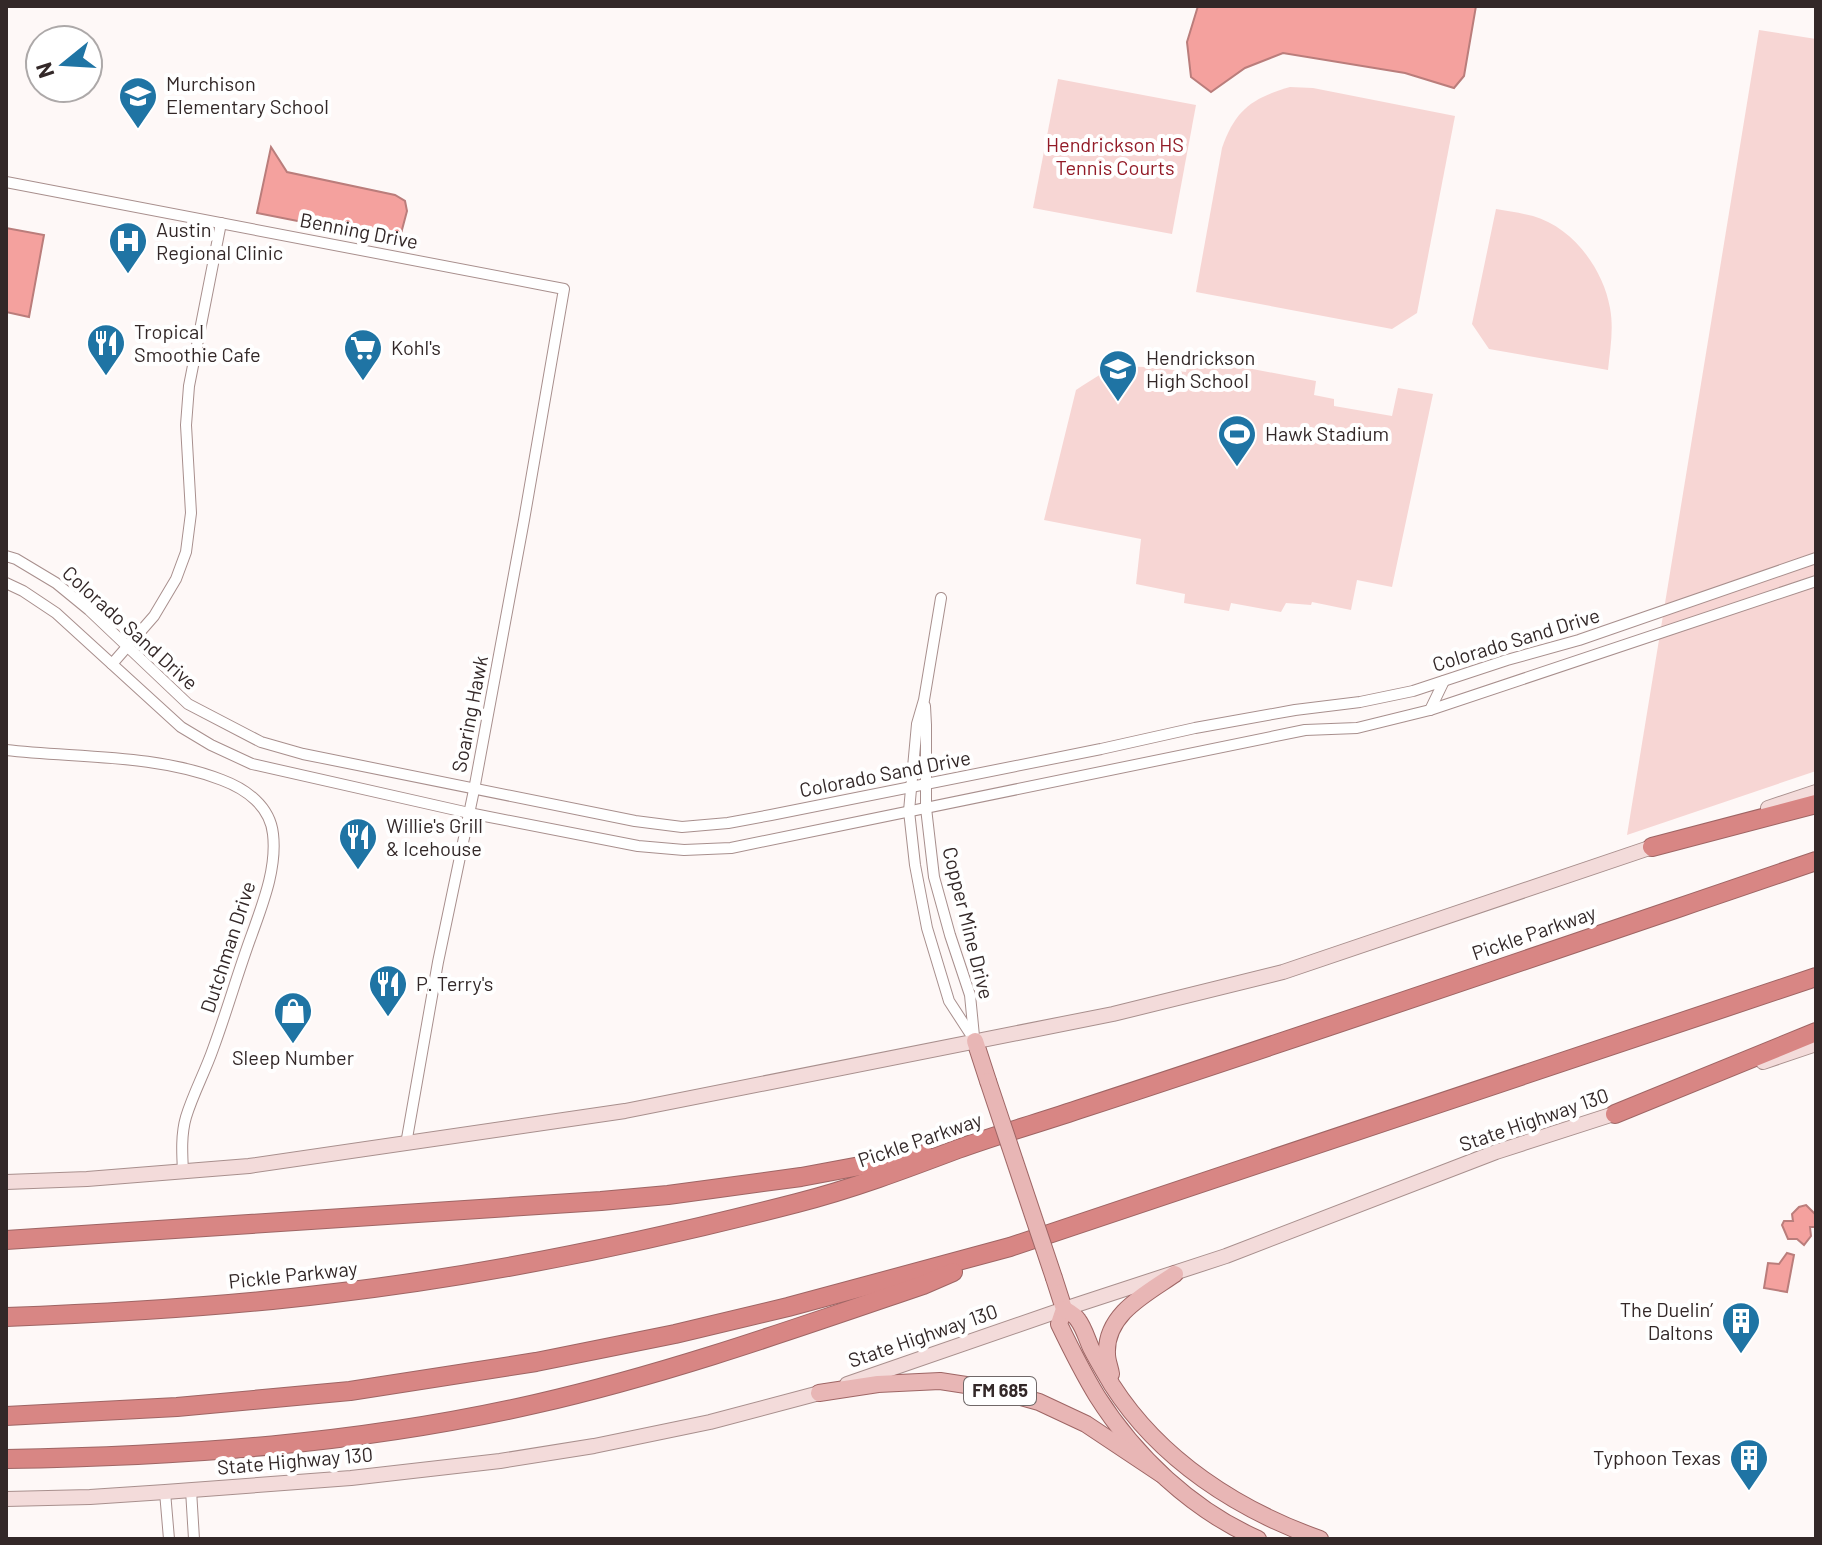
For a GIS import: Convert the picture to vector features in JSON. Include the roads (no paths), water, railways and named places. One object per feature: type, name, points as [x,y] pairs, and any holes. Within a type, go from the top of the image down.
[{"type":"highway","points":[[1652,847],[1816,804]]},
{"type":"highway","name":"Pickle Parkway","points":[[6,1317],[248,1303],[414,1282],[517,1266],[630,1243],[801,1202],[883,1178],[962,1148],[1816,861]]},
{"type":"highway","points":[[6,1416],[177,1407],[350,1391],[482,1372],[675,1334],[788,1307],[1010,1247],[1816,977]]},
{"type":"highway","points":[[1615,1114],[1816,1032]]},
{"type":"highway","points":[[6,1240],[668,1195],[801,1177],[962,1148]]},
{"type":"highway","points":[[6,1459],[102,1457],[317,1442],[519,1407],[610,1386],[706,1358],[923,1285],[1010,1247]]},
{"type":"main road","points":[[6,1182],[249,1166],[625,1111],[1113,1014],[1283,972],[1816,792]]},
{"type":"main road","points":[[975,1041],[1064,1309],[1059,1324],[1098,1397],[1161,1474]]},
{"type":"main road","name":"State Highway 130","points":[[6,1499],[90,1497],[351,1478],[500,1461],[594,1446],[710,1422],[819,1393],[1175,1274],[1496,1152],[1816,1044]]},
{"type":"main road","points":[[1114,1387],[1107,1353],[1113,1326],[1123,1311],[1175,1274]]},
{"type":"main road","points":[[1064,1309],[1077,1318],[1114,1387],[1156,1439],[1201,1478],[1257,1513],[1320,1539]]},
{"type":"main road","name":"FM 685","points":[[819,1393],[878,1384],[940,1381],[992,1389],[1039,1402],[1086,1424],[1161,1474],[1188,1497],[1258,1539]]},
{"type":"street","name":"Benning Drive","points":[[6,182],[564,289]]},
{"type":"street","points":[[112,664],[154,616],[176,579],[186,552],[191,513],[186,425],[189,386],[221,223]]},
{"type":"street","name":"Soaring Hawk","points":[[406,1144],[527,504],[564,289]]},
{"type":"street","name":"Colorado Sand Drive","points":[[6,556],[56,583],[188,704],[261,742],[303,754],[474,790],[682,827],[743,820],[1195,728],[1413,691],[1579,640],[1816,558]]},
{"type":"street","name":"Colorado Sand Drive","points":[[6,583],[56,613],[181,727],[252,764],[469,813],[638,846],[684,850],[731,848],[1305,730],[1357,728],[1430,710],[1816,581]]},
{"type":"street","name":"Copper Mine Drive","points":[[941,598],[917,724],[909,811],[927,928],[949,1001],[975,1041]]},
{"type":"street","points":[[1430,710],[1444,681]]},
{"type":"street","name":"Copper Mine Drive","points":[[924,700],[926,808],[934,877],[970,995],[975,1041]]},
{"type":"street","name":"Dutchman Drive","points":[[6,750],[151,763],[194,771],[236,786],[259,802],[273,831],[266,891],[213,1050],[186,1117],[182,1142],[183,1171]]},
{"type":"street","points":[[191,1490],[194,1539]]},
{"type":"street","points":[[165,1492],[169,1539]]},
{"type":"place","name":"Murchison Elementary School","points":[[138,130]]},
{"type":"place","name":"Austin Regional Clinic","points":[[128,275]]},
{"type":"place","name":"Tropical Smoothie Cafe","points":[[106,377]]},
{"type":"place","name":"Kohl's","points":[[363,382]]},
{"type":"place","name":"Hendrickson High School","points":[[1118,403]]},
{"type":"place","name":"Hawk Stadium","points":[[1237,468]]},
{"type":"place","name":"Willie's Grill & Icehouse","points":[[358,871]]},
{"type":"place","name":"P. Terry's","points":[[388,1018]]},
{"type":"place","name":"Sleep Number","points":[[293,1045]]},
{"type":"place","name":"The Duelin’ Daltons","points":[[1741,1355]]},
{"type":"place","name":"Typhoon Texas","points":[[1749,1492]]},
{"type":"park label","name":"Hendrickson HS Tennis Courts","points":[[1115,156]]}]
